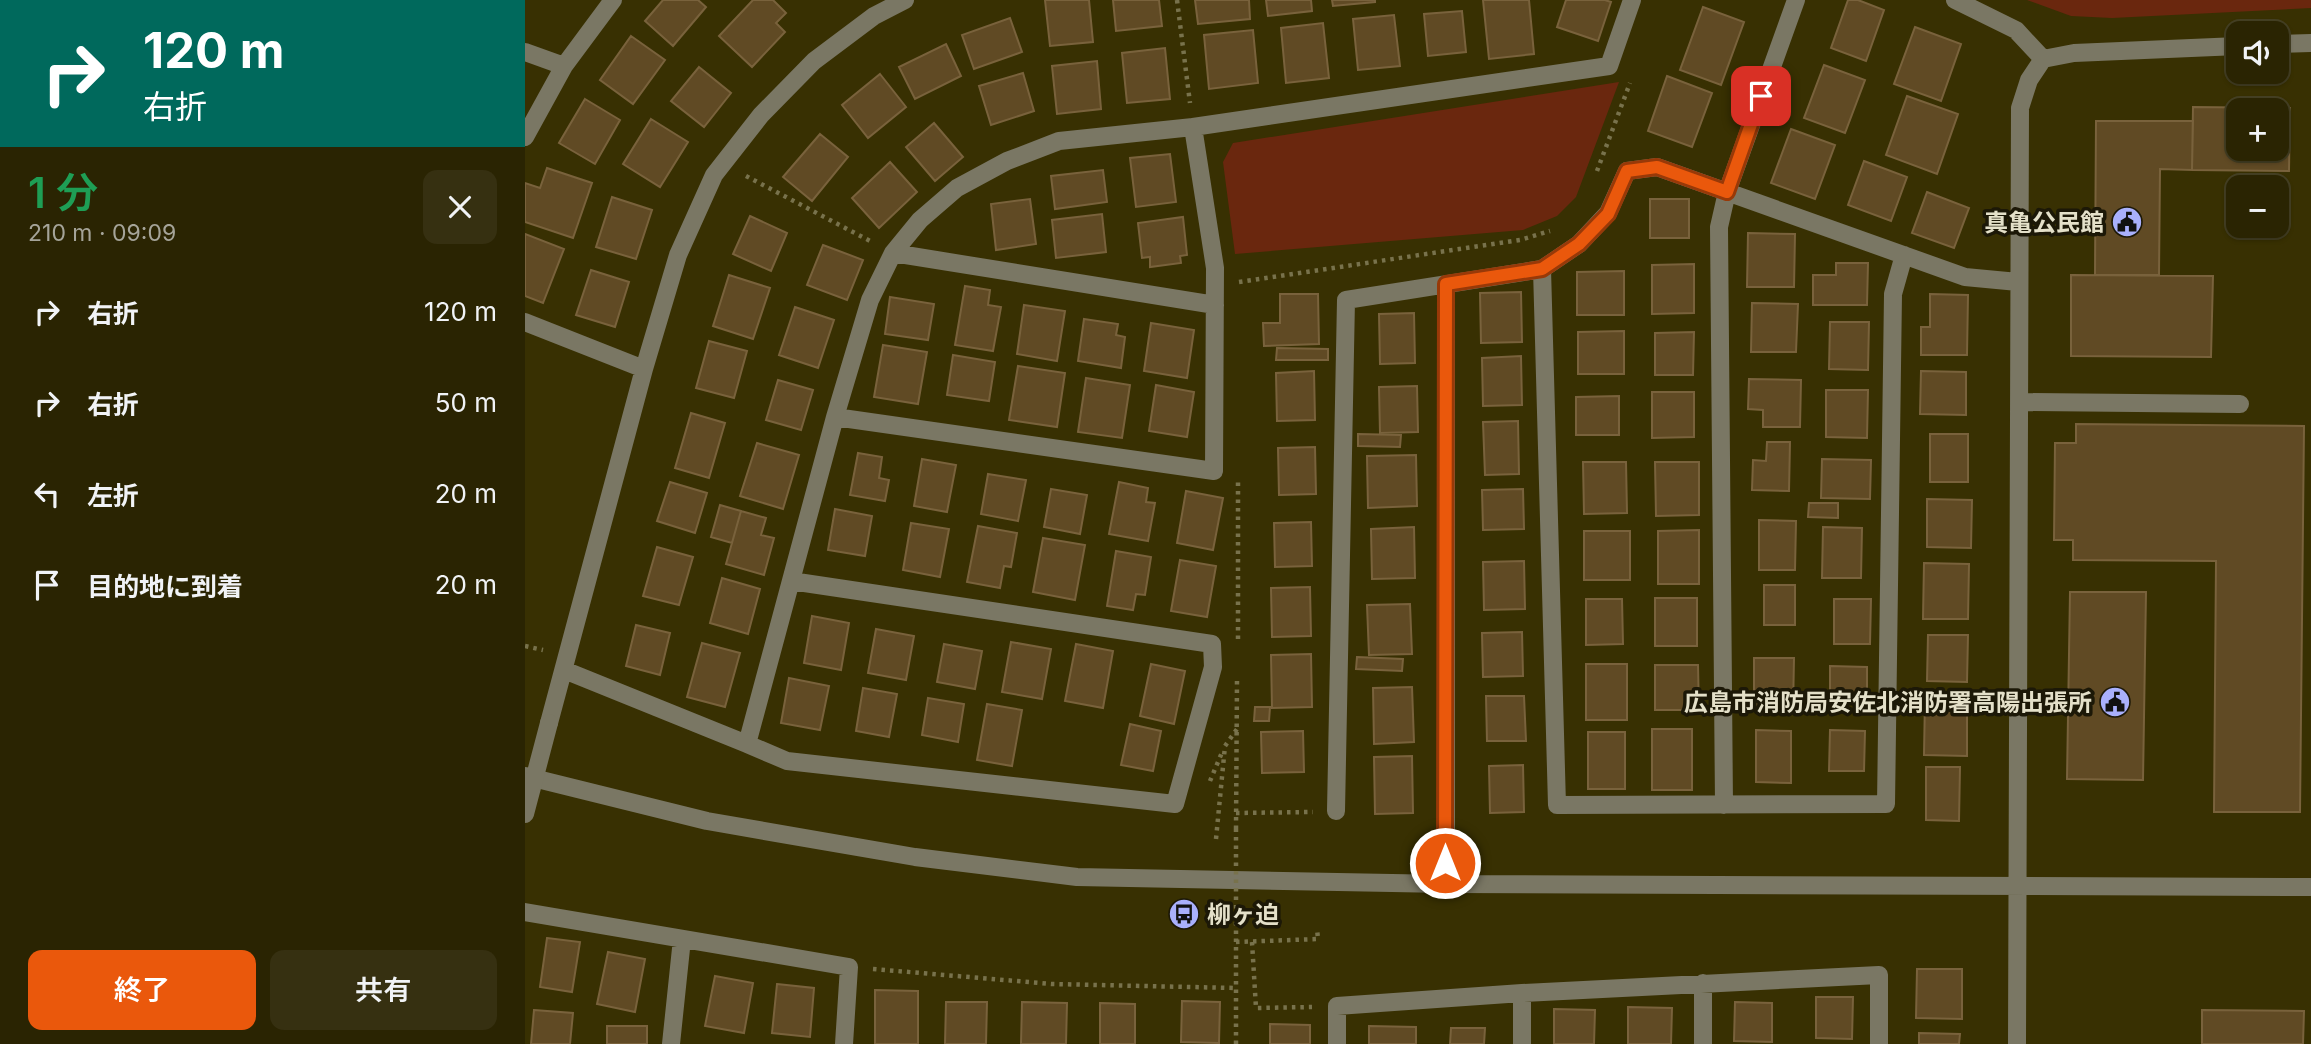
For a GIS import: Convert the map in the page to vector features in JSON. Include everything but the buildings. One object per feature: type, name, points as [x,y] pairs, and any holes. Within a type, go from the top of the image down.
[{"type":"street","points":[[525,137],[564,66],[613,0]]},
{"type":"street","points":[[525,814],[644,369],[678,254],[714,175],[761,115],[814,61],[874,16],[905,0]]},
{"type":"street","points":[[747,744],[835,417],[870,300],[893,253],[920,220],[957,188],[1007,161],[1059,141],[1193,127],[1609,66],[1632,0]]},
{"type":"street","points":[[1724,805],[1719,227],[1727,192],[1796,0]]},
{"type":"street","points":[[1955,0],[2016,30],[2043,59]]},
{"type":"street","points":[[2289,44],[2311,43]]},
{"type":"street","points":[[2017,1044],[2020,108],[2029,80],[2043,59],[2074,53],[2226,47]]},
{"type":"street","points":[[525,52],[564,66]]},
{"type":"street","points":[[835,417],[1214,471],[1215,268],[1193,127]]},
{"type":"street","points":[[1336,811],[1346,300],[1542,269],[1579,244],[1608,214],[1627,171],[1657,167],[1965,277],[2018,282]]},
{"type":"street","points":[[893,253],[1215,305]]},
{"type":"street","points":[[1542,269],[1557,805],[1886,804],[1893,294],[1904,256]]},
{"type":"street","points":[[1445,884],[1446,284]]},
{"type":"street","points":[[525,322],[644,369]]},
{"type":"street","points":[[2019,402],[2240,404]]},
{"type":"street","points":[[564,670],[787,761],[1175,804],[1213,667],[1212,644],[790,581]]},
{"type":"street","points":[[525,776],[707,821],[915,857],[1063,875],[1255,882],[1445,884],[2311,887]]},
{"type":"street","points":[[525,912],[849,967],[844,1044]]},
{"type":"street","points":[[671,1044],[682,939]]},
{"type":"street","points":[[1337,1044],[1337,1006],[1522,993],[1879,975],[1879,1044]]},
{"type":"street","points":[[1703,983],[1703,1044]]},
{"type":"street","points":[[1522,993],[1522,1044]]},
{"type":"path","points":[[1177,0],[1193,127]]},
{"type":"path","points":[[746,176],[893,253]]},
{"type":"path","points":[[525,646],[543,650]]},
{"type":"path","points":[[1214,771],[1225,746],[1237,729]]},
{"type":"path","points":[[1216,839],[1225,746]]},
{"type":"path","points":[[1236,813],[1336,811]]},
{"type":"path","points":[[1236,1044],[1237,829]]},
{"type":"path","points":[[1236,943],[1318,939],[1317,929]]},
{"type":"path","points":[[1252,942],[1256,1007],[1337,1006]]},
{"type":"path","points":[[849,967],[1052,984],[1236,988]]},
{"type":"shaded area","points":[[2027,0],[2311,0],[2311,8],[2112,18],[2071,16]]},
{"type":"shaded area","points":[[1619,82],[1576,197],[1557,216],[1523,230],[1235,254],[1223,162],[1233,143]]},
{"type":"place","name":"真亀公民館","points":[[2127,222]]},
{"type":"place","name":"広島市消防局安佐北消防署高陽出張所","points":[[2115,702]]},
{"type":"place","name":"柳ヶ迫","points":[[1184,914]]},
{"type":"route","points":[[1445,863],[1446,284],[1542,269],[1579,244],[1608,214],[1627,171],[1657,167],[1727,192],[1761,96]]}]
